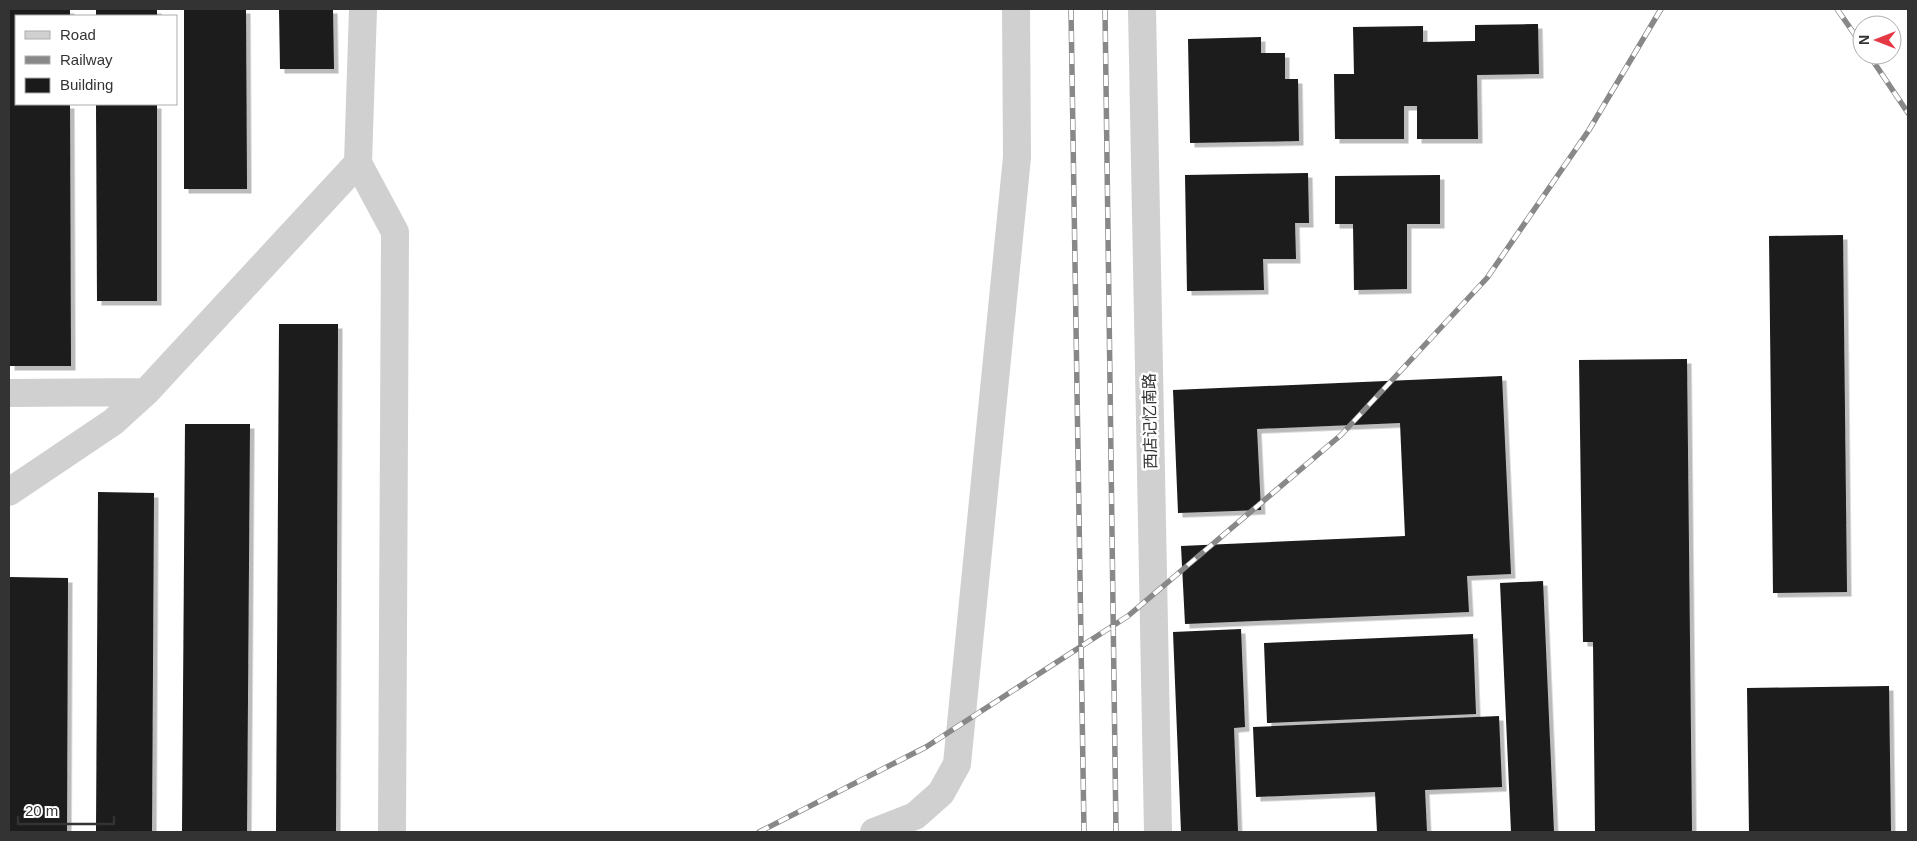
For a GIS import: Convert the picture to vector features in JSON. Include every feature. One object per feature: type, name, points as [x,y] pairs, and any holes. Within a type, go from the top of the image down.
[{"type":"street","points":[[363,9],[358,163],[395,232],[392,832]]},
{"type":"street","points":[[874,832],[915,816],[941,794],[957,764],[1017,157],[1016,9]]},
{"type":"street","name":"西店记忆南路","points":[[1142,9],[1158,832]]},
{"type":"street","points":[[9,492],[113,422],[146,392],[358,163]]},
{"type":"street","points":[[9,393],[146,392]]},
{"type":"building","points":[[9,9],[70,9],[70,15],[15,15],[15,105],[70,105],[71,366],[10,366]]},
{"type":"building","points":[[96,9],[157,9],[157,15],[96,15]]},
{"type":"building","points":[[184,9],[246,9],[247,189],[184,189]]},
{"type":"building","points":[[279,9],[333,9],[334,69],[280,69]]},
{"type":"building","points":[[1538,24],[1539,74],[1477,75],[1478,139],[1417,139],[1417,106],[1404,106],[1404,139],[1335,139],[1334,74],[1354,74],[1353,27],[1423,26],[1423,42],[1475,41],[1475,25]]},
{"type":"building","points":[[1261,37],[1261,53],[1285,53],[1285,79],[1298,79],[1299,141],[1190,143],[1188,39]]},
{"type":"building","points":[[96,105],[157,105],[157,301],[97,301]]},
{"type":"building","points":[[1308,173],[1309,223],[1295,223],[1296,259],[1263,259],[1264,290],[1187,291],[1185,175]]},
{"type":"building","points":[[1440,175],[1440,224],[1407,224],[1407,289],[1354,290],[1353,224],[1335,224],[1335,176]]},
{"type":"building","points":[[1843,235],[1847,592],[1773,593],[1769,236]]},
{"type":"building","points":[[279,324],[338,324],[336,832],[276,832]]},
{"type":"building","points":[[1687,359],[1692,832],[1595,832],[1593,642],[1583,642],[1579,360]]},
{"type":"building","points":[[1502,376],[1511,574],[1467,576],[1469,612],[1185,624],[1181,546],[1405,536],[1400,423],[1257,429],[1261,510],[1178,513],[1173,390]]},
{"type":"building","points":[[185,424],[250,424],[247,832],[182,832]]},
{"type":"building","points":[[98,492],[154,493],[152,832],[96,832]]},
{"type":"building","points":[[9,577],[68,578],[67,832],[9,832]]},
{"type":"building","points":[[1543,581],[1554,832],[1511,832],[1500,583]]},
{"type":"building","points":[[1241,629],[1245,727],[1234,728],[1238,832],[1181,832],[1173,632]]},
{"type":"building","points":[[1473,634],[1476,714],[1267,723],[1264,643]]},
{"type":"building","points":[[1889,686],[1891,832],[1749,832],[1747,688]]},
{"type":"building","points":[[1499,716],[1502,787],[1425,790],[1427,832],[1377,832],[1375,792],[1256,797],[1253,727]]},
{"type":"railway","points":[[1071,9],[1084,832]]},
{"type":"railway","points":[[1105,9],[1116,832]]},
{"type":"railway","points":[[759,832],[926,747],[1128,616],[1341,435],[1487,278],[1589,130],[1661,9]]},
{"type":"railway","points":[[1837,9],[1852,31]]},
{"type":"railway","points":[[1876,65],[1908,113]]}]
